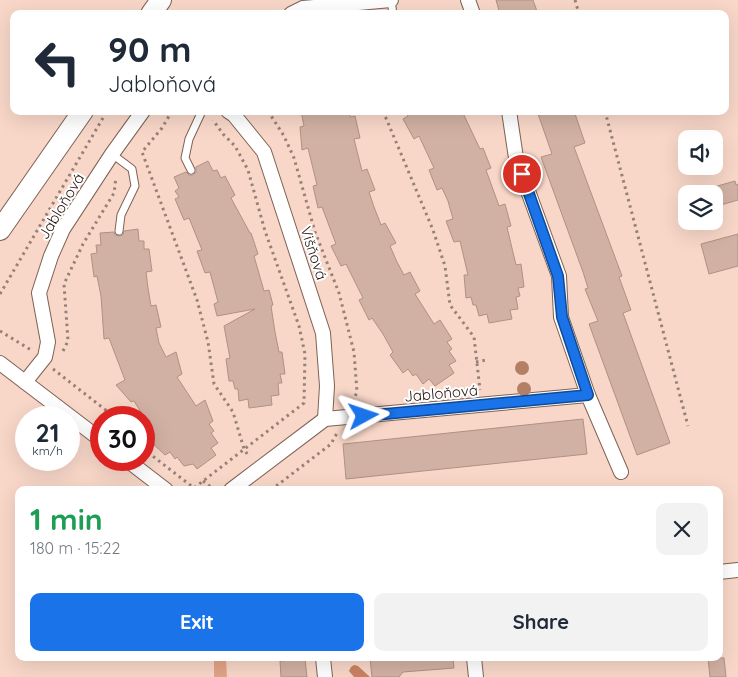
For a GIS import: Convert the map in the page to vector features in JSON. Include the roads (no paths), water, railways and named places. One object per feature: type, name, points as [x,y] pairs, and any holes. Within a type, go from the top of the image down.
[{"type":"street","points":[[299,10],[303,8],[391,0]]},
{"type":"street","points":[[0,230],[80,115]]},
{"type":"street","name":"Jabloňová","points":[[25,382],[43,358],[48,342],[39,293],[62,229],[117,158],[141,115]]},
{"type":"street","name":"Višňová","points":[[234,115],[264,152],[323,333],[327,386],[325,419]]},
{"type":"street","points":[[510,115],[516,158],[558,276],[562,317],[588,395],[621,472]]},
{"type":"street","points":[[0,363],[90,432]]},
{"type":"street","name":"Jabloňová","points":[[325,419],[588,395]]},
{"type":"street","points":[[236,486],[325,419]]},
{"type":"street","points":[[141,471],[161,486]]},
{"type":"street","points":[[723,572],[738,570]]},
{"type":"street","points":[[323,661],[325,677]]},
{"type":"street","points":[[474,661],[476,677]]},
{"type":"lane","points":[[191,170],[186,158],[188,139],[200,115]]},
{"type":"lane","points":[[117,158],[132,169],[135,186],[121,215],[119,231]]}]
